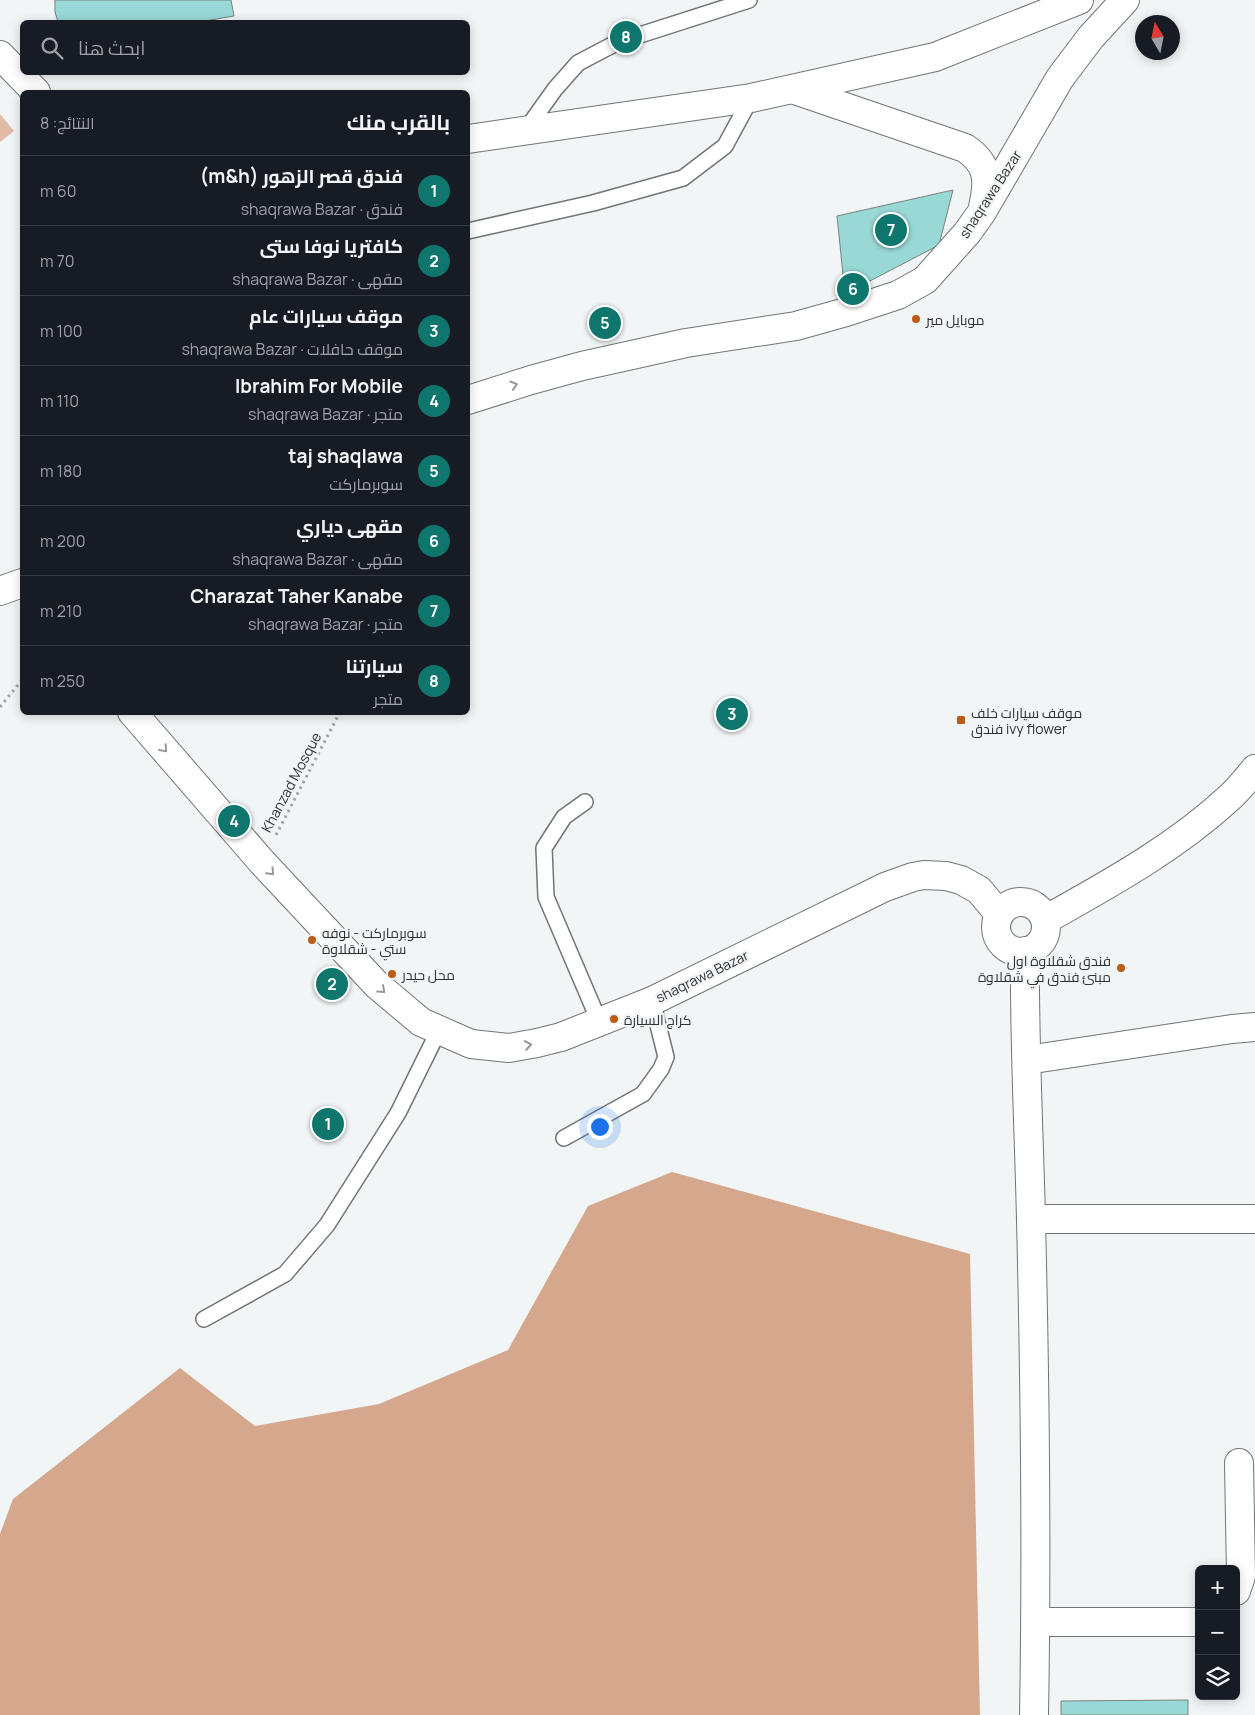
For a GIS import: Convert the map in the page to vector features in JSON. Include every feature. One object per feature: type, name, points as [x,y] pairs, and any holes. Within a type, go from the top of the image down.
[{"type":"street","name":"shaqrawa Bazar","points":[[470,399],[582,366],[686,343],[796,326],[898,295],[925,280],[968,233],[1060,78],[1091,37],[1125,0]]},
{"type":"street","points":[[470,139],[751,98],[935,57],[1068,5]]},
{"type":"street","points":[[1068,5],[1065,8],[1074,9],[1082,13],[1088,20],[1091,28],[1091,37]]},
{"type":"street","points":[[0,55],[34,90]]},
{"type":"street","points":[[792,88],[965,148],[979,160],[986,176],[987,185],[982,212]]},
{"type":"street","name":"shaqrawa Bazar","points":[[135,715],[262,862],[376,985],[421,1022],[471,1044],[509,1048],[561,1037],[652,1001],[913,876],[934,875],[961,880],[979,890],[1000,914]]},
{"type":"street","points":[[1045,920],[1120,878],[1197,826],[1231,797],[1255,770]]},
{"type":"street","points":[[1020,902],[1035,906],[1045,920],[1046,928],[1039,943],[1025,951],[1010,949],[998,937],[996,922],[1005,908],[1012,904],[1020,902]]},
{"type":"street","points":[[1025,951],[1031,1219],[1036,1622],[1034,1715]]},
{"type":"street","points":[[1027,1060],[1255,1027]]},
{"type":"street","points":[[1031,1219],[1255,1219]]},
{"type":"street","points":[[1239,1463],[1242,1576],[1240,1581]]},
{"type":"street","points":[[1036,1622],[1195,1622]]},
{"type":"lane","points":[[525,131],[555,89],[578,63],[618,42],[749,0]]},
{"type":"lane","points":[[470,231],[593,203],[683,178],[725,146],[751,98]]},
{"type":"lane","points":[[585,802],[564,817],[544,848],[546,897],[599,1022]]},
{"type":"lane","points":[[564,1138],[643,1094],[661,1069],[666,1057],[652,1001]]},
{"type":"lane","points":[[204,1318],[285,1274],[327,1225],[398,1113],[439,1030]]},
{"type":"path","points":[[0,708],[20,683]]},
{"type":"path","name":"Khanzad Mosque","points":[[262,862],[338,715]]},
{"type":"shaded area","points":[[0,114],[14,131],[0,142]]},
{"type":"shaded area","points":[[672,1172],[970,1254],[980,1715],[0,1715],[0,1534],[13,1499],[180,1368],[255,1426],[379,1404],[508,1350],[588,1206]]},
{"type":"building","points":[[55,0],[231,0],[234,16],[211,20],[57,20]]},
{"type":"building","points":[[953,190],[939,245],[845,294],[837,216]]},
{"type":"building","points":[[1188,1700],[1188,1715],[1061,1715],[1061,1701]]},
{"type":"place","name":"سيارتنا","points":[[626,37]]},
{"type":"place","name":"Charazat Taher Kanabe","points":[[891,230]]},
{"type":"place","name":"مقهى دياري","points":[[853,289]]},
{"type":"place","name":"موبايل مير","points":[[916,319]]},
{"type":"place","name":"taj shaqlawa","points":[[605,323]]},
{"type":"place","name":"موقف سيارات عام","points":[[732,714]]},
{"type":"place","name":"موقف سيارات خلف فندق ivy flower","points":[[961,720]]},
{"type":"place","name":"Ibrahim For Mobile","points":[[234,821]]},
{"type":"place","name":"سوبرماركت - نوفه ستي - شقلاوة","points":[[312,940]]},
{"type":"place","name":"فندق شقلاوة اول مبنئ فندق في شقلاوة","points":[[1121,968]]},
{"type":"place","name":"محل حيدر","points":[[392,974]]},
{"type":"place","name":"كافتريا نوفا ستى","points":[[332,984]]},
{"type":"place","name":"كراج السيارة","points":[[614,1019]]},
{"type":"place","name":"فندق قصر الزهور (m&h)","points":[[328,1124]]}]
